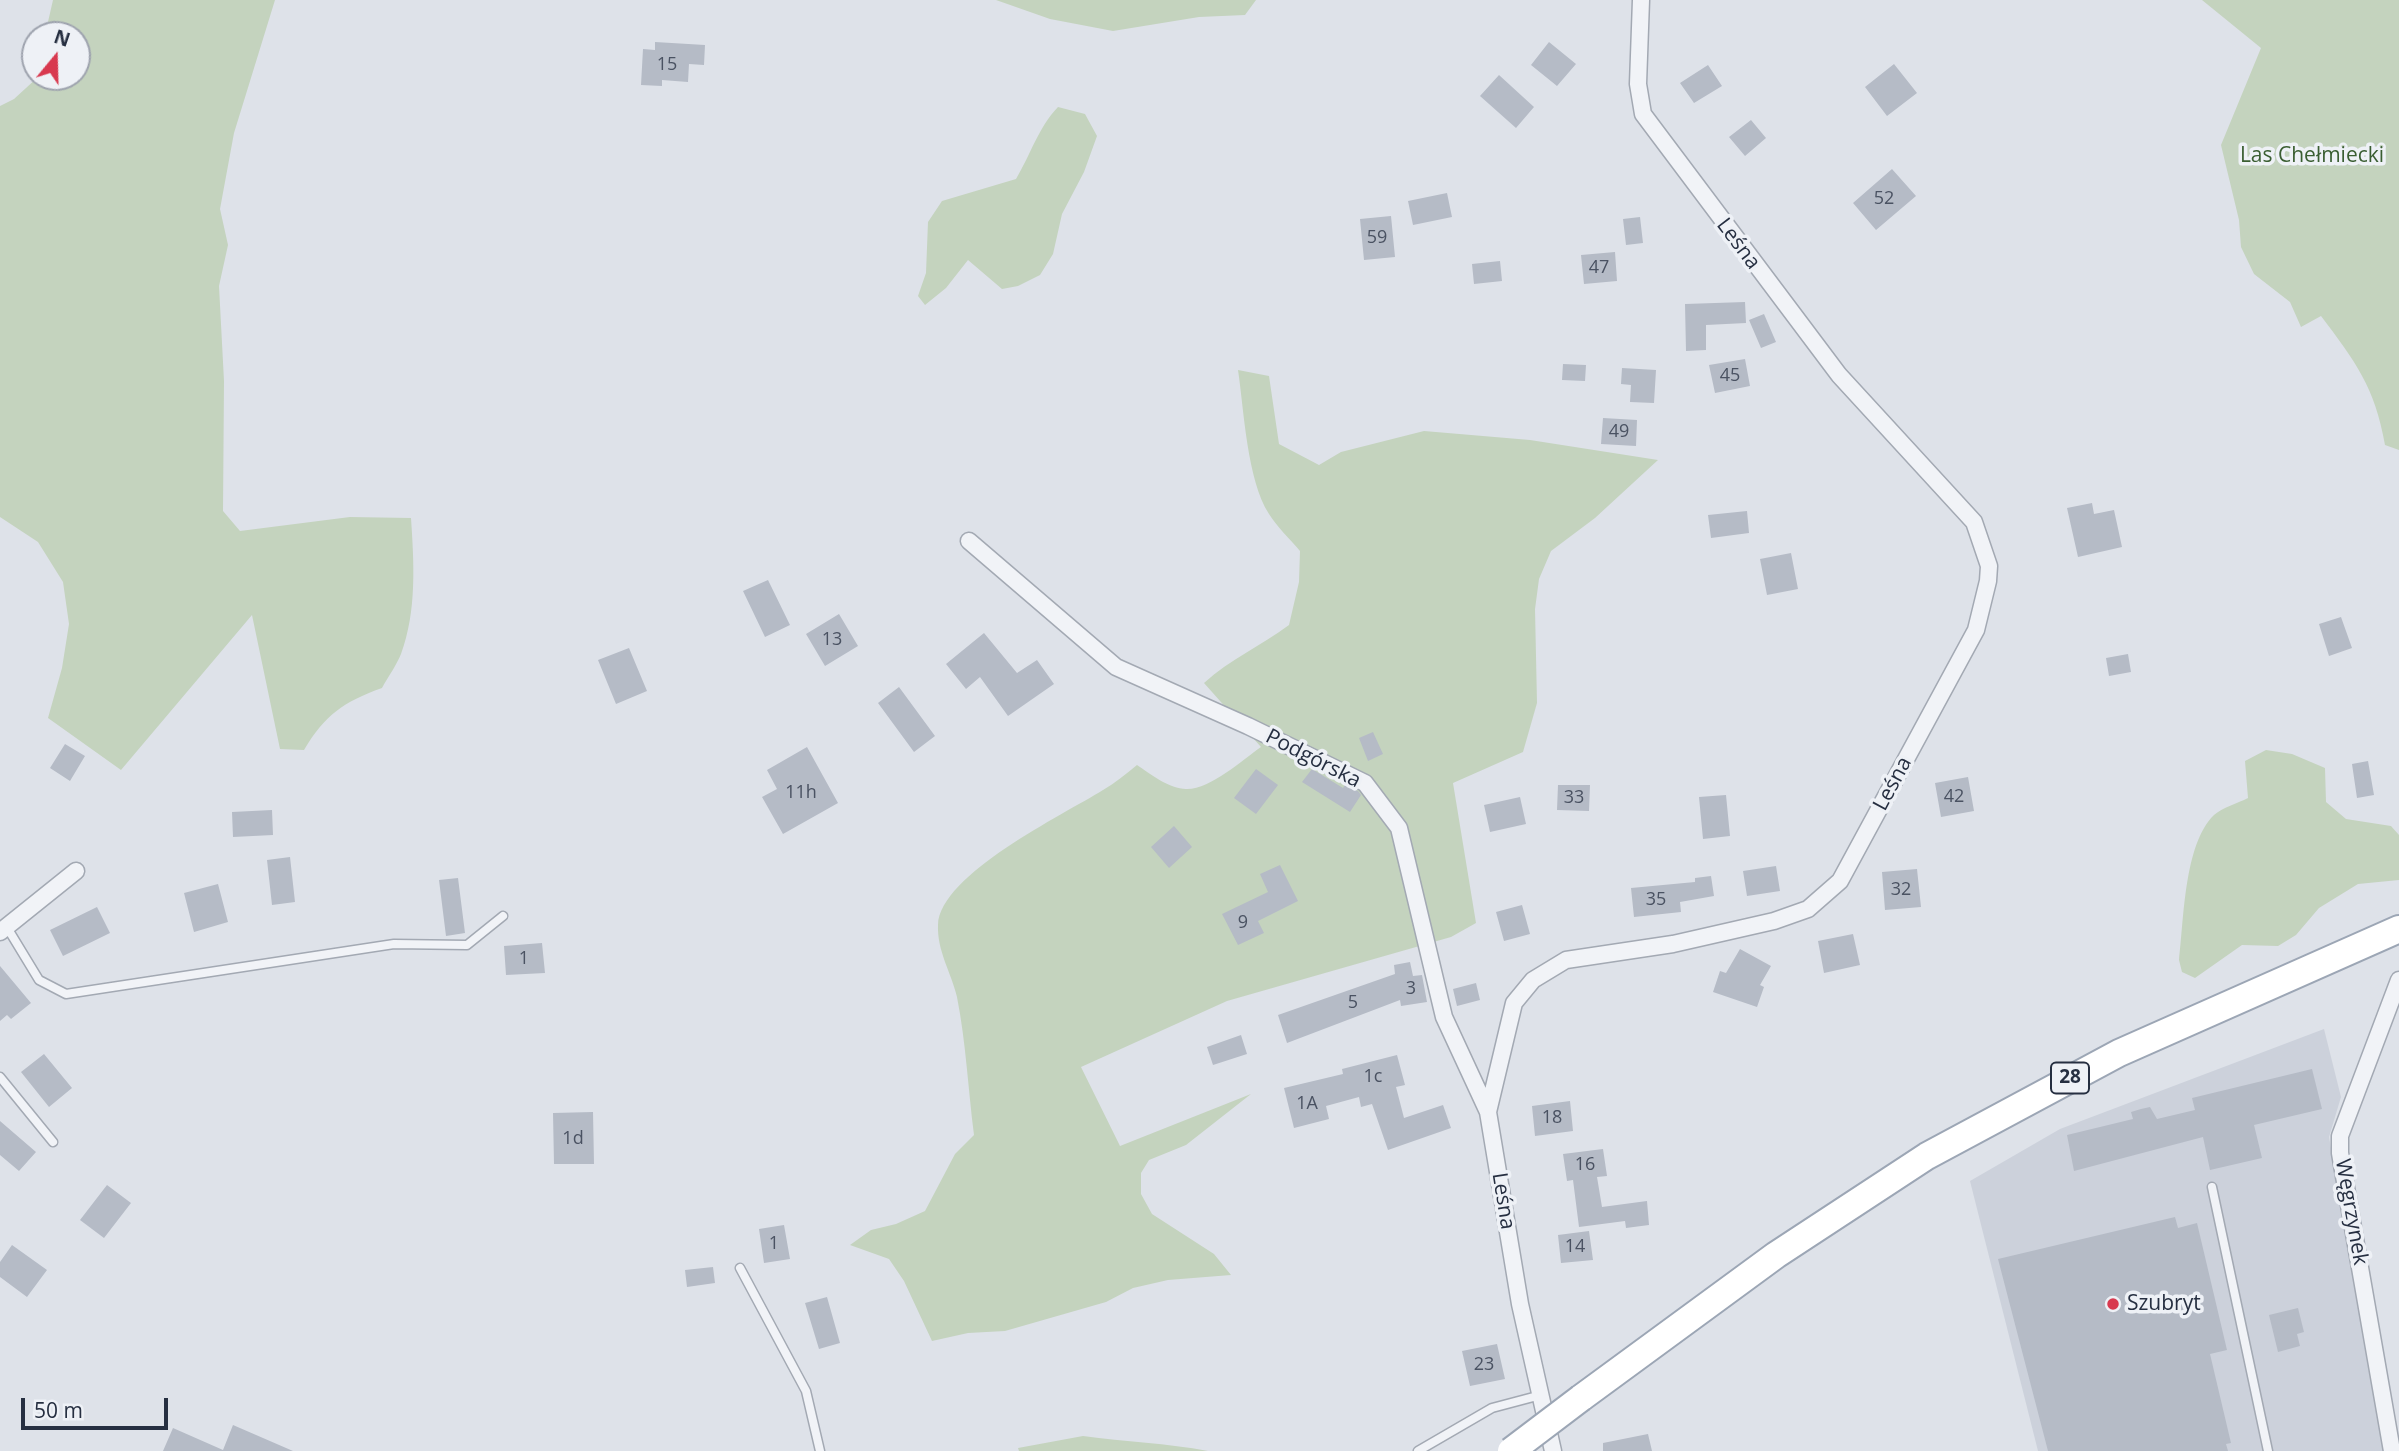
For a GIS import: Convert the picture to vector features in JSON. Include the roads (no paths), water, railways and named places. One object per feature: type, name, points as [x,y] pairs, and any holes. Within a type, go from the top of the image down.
[{"type":"main road","name":"28","points":[[1511,1451],[1776,1255],[1927,1156],[2119,1053],[2390,933]]},
{"type":"street","name":"Leśna","points":[[1553,1451],[1520,1304],[1488,1112],[1514,1003],[1533,980],[1566,960],[1673,944],[1774,921],[1808,909],[1840,881],[1976,630],[1988,582],[1989,566],[1974,522],[1839,375],[1643,114],[1638,84],[1641,0]]},
{"type":"street","name":"Podgórska","points":[[969,541],[1116,667],[1248,726],[1365,783],[1399,828],[1444,1017],[1488,1112]]},
{"type":"street","points":[[4,931],[76,870]]},
{"type":"street","name":"Węgrzynek","points":[[2392,1451],[2342,1167],[2340,1136],[2399,980]]},
{"type":"lane","points":[[4,931],[39,980],[66,994],[394,944],[467,945],[503,916]]},
{"type":"lane","points":[[0,1077],[53,1142]]},
{"type":"lane","points":[[2212,1187],[2268,1451]]},
{"type":"lane","points":[[740,1268],[807,1391],[820,1451]]},
{"type":"lane","points":[[1418,1451],[1492,1408],[1541,1395]]},
{"type":"place","name":"Szubryt","points":[[2113,1304]]},
{"type":"park label","name":"Las Chełmiecki","points":[[2312,156]]}]
